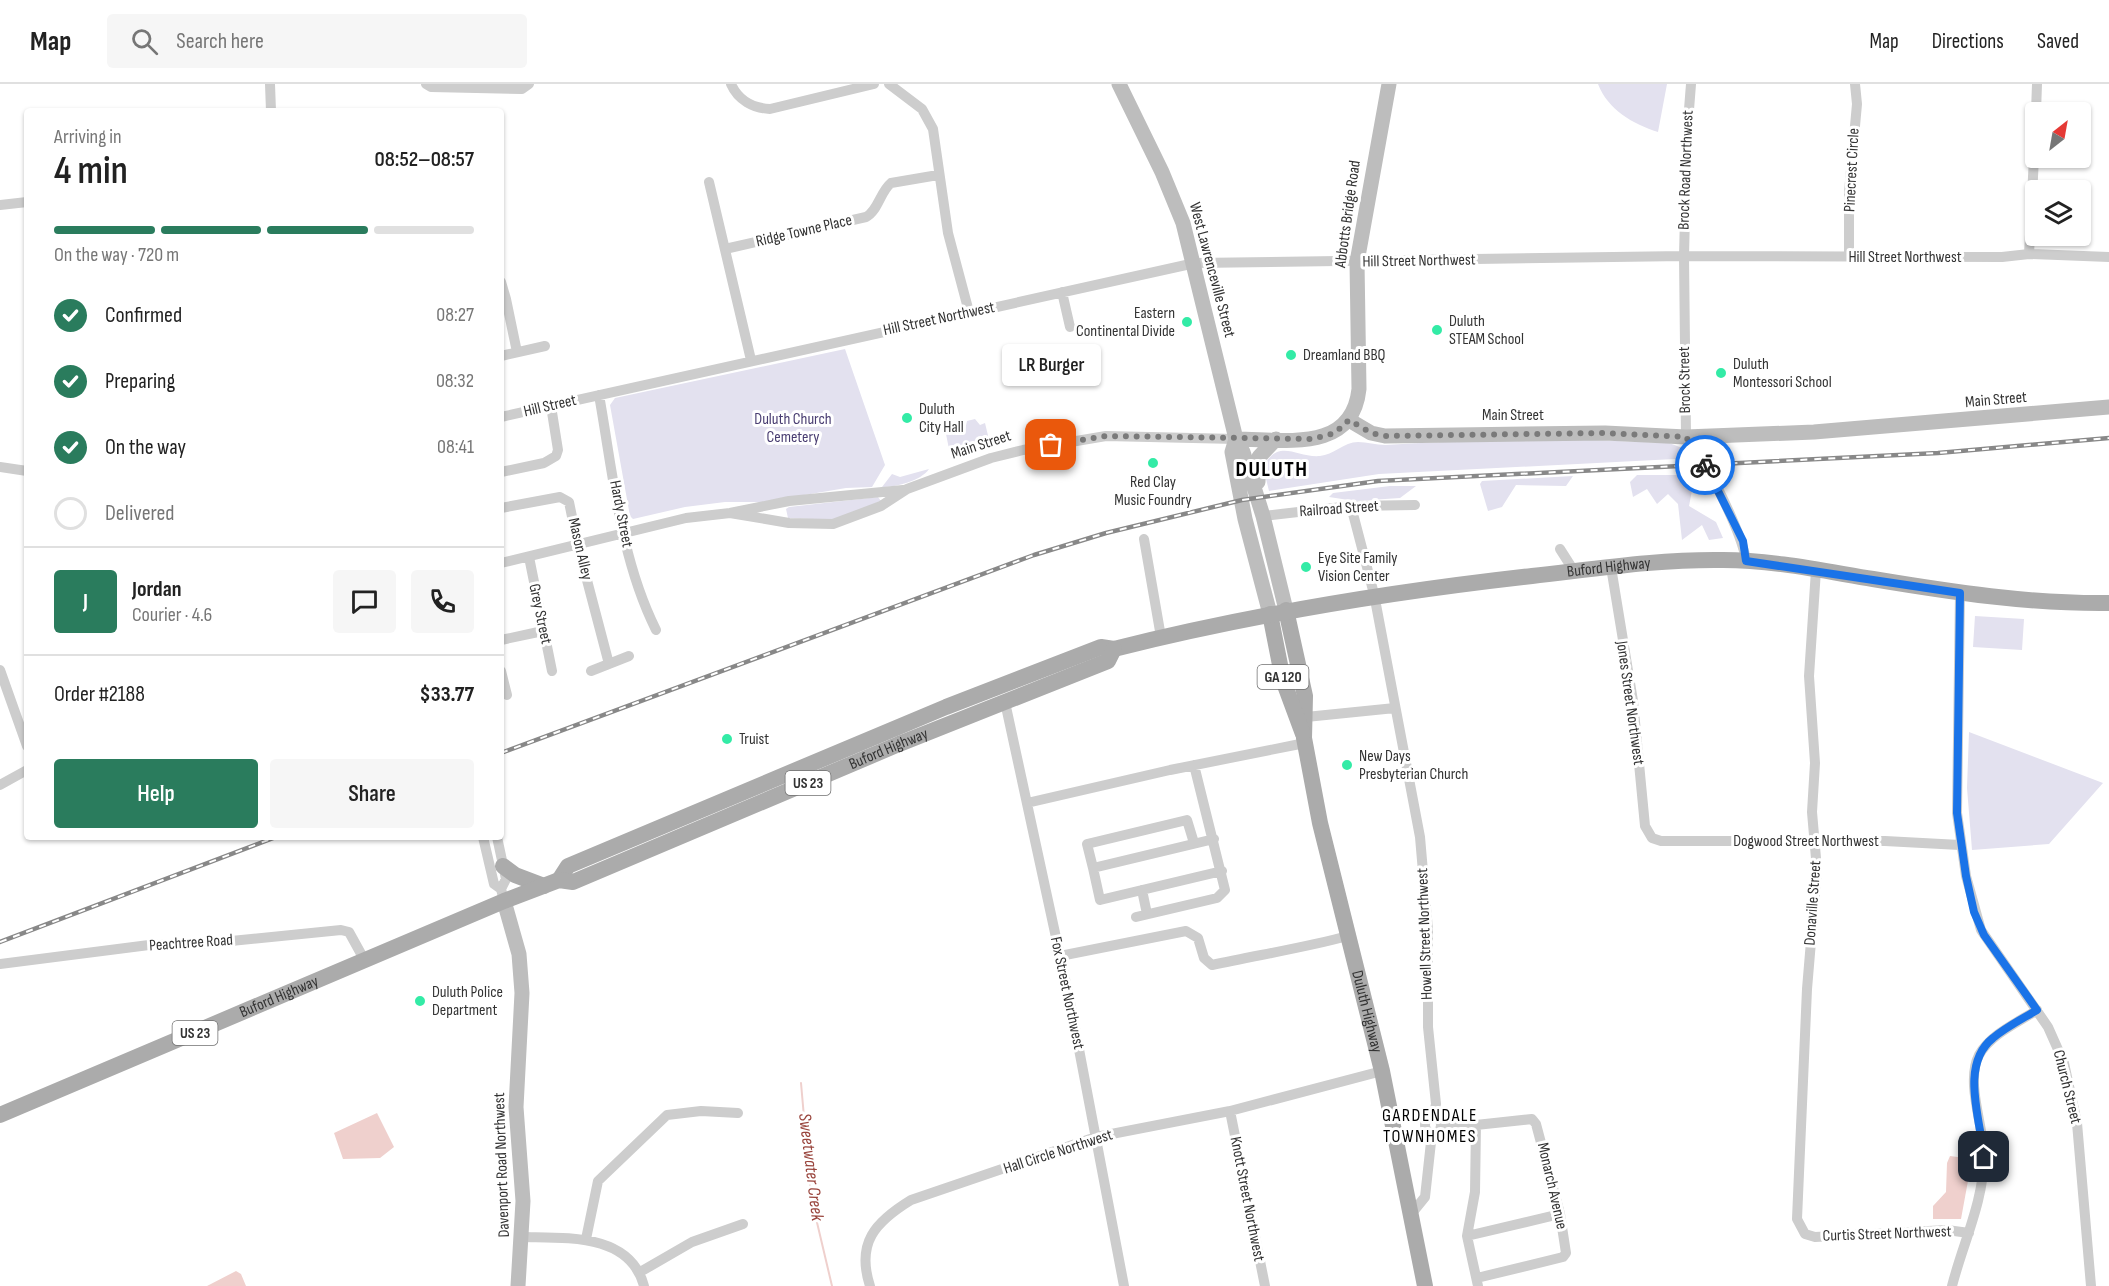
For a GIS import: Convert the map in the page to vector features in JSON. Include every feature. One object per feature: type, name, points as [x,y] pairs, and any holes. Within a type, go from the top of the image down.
[{"type":"main road","name":"Buford Highway","points":[[551,883],[568,866],[1005,684],[1101,647],[1114,649],[1286,610],[1374,594],[1659,561],[1746,561],[1960,593],[2074,603],[2109,603]]},
{"type":"main road","name":"Duluth Highway","points":[[1286,610],[1302,678],[1306,717],[1304,741]]},
{"type":"main road","name":"Duluth Highway","points":[[1270,614],[1286,689],[1304,741],[1320,823],[1382,1071],[1425,1286]]},
{"type":"main road","name":"Buford Highway","points":[[0,1115],[365,961],[503,895],[551,883],[573,882],[943,726],[1108,661],[1114,649]]},
{"type":"main road","points":[[1005,702],[1020,686],[1060,672],[1071,659]]},
{"type":"main road","points":[[943,726],[956,713],[1001,693],[1006,688],[1005,684]]},
{"type":"main road","points":[[804,785],[807,774],[840,759],[848,749]]},
{"type":"main road","points":[[699,829],[720,811],[722,801]]},
{"type":"main road","points":[[504,866],[515,875],[551,883]]},
{"type":"street","points":[[270,84],[271,108]]},
{"type":"street","points":[[426,84],[431,87],[522,89],[529,84]]},
{"type":"street","points":[[731,84],[749,104],[758,108],[770,109],[874,84]]},
{"type":"street","points":[[889,84],[922,109],[933,129],[948,233],[969,312]]},
{"type":"street","name":"West Lawrenceville Street","points":[[1119,84],[1173,196],[1195,263],[1236,439],[1258,497],[1286,610]]},
{"type":"street","name":"Abbotts Bridge Road","points":[[1349,420],[1355,409],[1359,389],[1357,262],[1389,84]]},
{"type":"street","name":"Brock Road Northwest","points":[[1684,256],[1687,135],[1691,84]]},
{"type":"street","name":"Pinecrest Circle","points":[[1849,257],[1850,192],[1857,104],[1855,84]]},
{"type":"street","points":[[2036,102],[2037,84]]},
{"type":"street","points":[[2033,168],[2029,254],[2109,257]]},
{"type":"street","name":"Ridge Towne Place","points":[[725,249],[866,217],[871,214],[885,188],[891,183],[938,175]]},
{"type":"street","points":[[709,182],[751,360]]},
{"type":"street","points":[[0,205],[24,202]]},
{"type":"street","name":"Hill Street Northwest","points":[[599,395],[1195,263],[1684,256],[2002,257],[2029,254]]},
{"type":"street","name":"Brock Street","points":[[1684,256],[1686,437],[1697,450],[1737,528],[1743,541],[1746,561]]},
{"type":"street","points":[[1062,292],[1070,327]]},
{"type":"street","points":[[504,301],[517,352]]},
{"type":"street","points":[[504,355],[545,346]]},
{"type":"street","name":"Hill Street","points":[[504,416],[599,395]]},
{"type":"street","name":"Hardy Street","points":[[599,395],[624,534],[642,601],[656,630]]},
{"type":"street","points":[[504,471],[544,463],[556,456],[558,450],[551,406]]},
{"type":"street","name":"Main Street","points":[[906,489],[1002,456],[1106,436],[1236,439],[1326,437],[1335,433],[1349,420],[1371,433],[1385,436],[1605,433],[1686,437],[1894,427],[2109,407]]},
{"type":"street","name":"West Lawrenceville Street","points":[[1236,439],[1232,452],[1245,519],[1270,614]]},
{"type":"street","points":[[1258,497],[1257,462],[1264,450],[1276,439]]},
{"type":"street","points":[[0,467],[24,471]]},
{"type":"street","points":[[730,513],[783,522],[833,524],[881,506],[906,489]]},
{"type":"street","points":[[504,562],[686,518],[730,513],[778,503],[906,489]]},
{"type":"street","name":"Mason Alley","points":[[504,507],[560,497],[569,502],[578,546],[609,664]]},
{"type":"street","points":[[778,503],[783,522]]},
{"type":"street","name":"Railroad Street","points":[[1263,516],[1351,506],[1415,505]]},
{"type":"street","name":"Howell Street Northwest","points":[[1351,506],[1374,594],[1424,869],[1428,930],[1428,1027],[1437,1121],[1425,1124],[1426,1130],[1432,1133],[1425,1197],[1412,1213]]},
{"type":"street","points":[[1144,538],[1161,637]]},
{"type":"street","points":[[1560,549],[1574,571]]},
{"type":"street","name":"Grey Street","points":[[529,557],[552,671]]},
{"type":"street","name":"Jones Street Northwest","points":[[1611,567],[1633,701],[1645,826],[1652,838]]},
{"type":"street","name":"Donaville Street","points":[[1805,1234],[1797,1219],[1807,989],[1816,906],[1816,842],[1812,812],[1815,763],[1809,676],[1816,570]]},
{"type":"street","name":"Church Street","points":[[1960,593],[1957,813],[1960,845],[1974,912],[1984,935],[2037,1010],[2057,1045],[2070,1087],[2082,1165],[2091,1286]]},
{"type":"street","points":[[504,639],[543,631]]},
{"type":"street","points":[[591,671],[629,656]]},
{"type":"street","points":[[0,670],[24,738]]},
{"type":"street","points":[[504,682],[507,695]]},
{"type":"street","name":"Fox Street Northwest","points":[[1005,702],[1060,956],[1124,1286]]},
{"type":"street","points":[[1306,717],[1395,708]]},
{"type":"street","points":[[1027,803],[1304,741]]},
{"type":"street","points":[[1142,890],[1142,915],[1223,895],[1225,891],[1222,871],[1194,765]]},
{"type":"street","points":[[0,785],[24,772]]},
{"type":"street","points":[[1194,843],[1187,820],[1087,844],[1100,900],[1222,871]]},
{"type":"street","name":"Dogwood Street Northwest","points":[[1652,838],[1661,841],[1885,841],[1960,845]]},
{"type":"street","points":[[1093,868],[1214,839]]},
{"type":"street","points":[[484,840],[494,884],[503,895]]},
{"type":"street","points":[[498,840],[506,879],[503,895]]},
{"type":"street","name":"Davenport Road Northwest","points":[[503,895],[519,954],[522,993],[516,1107],[521,1155],[523,1237],[518,1286]]},
{"type":"street","name":"Peachtree Road","points":[[0,964],[149,945],[211,943],[341,930],[350,932],[365,961]]},
{"type":"street","points":[[1060,956],[1186,931],[1198,938],[1204,958],[1212,965],[1273,952],[1284,953],[1348,936]]},
{"type":"street","points":[[1952,1286],[1978,1203],[1984,1157],[1976,1109],[1975,1073],[1978,1057],[1992,1039],[2037,1010]]},
{"type":"street","name":"Hall Circle Northwest","points":[[870,1286],[864,1255],[871,1234],[890,1213],[911,1200],[1096,1137],[1230,1111],[1382,1071]]},
{"type":"street","points":[[586,1239],[598,1181],[667,1115],[701,1111],[738,1113]]},
{"type":"street","name":"Knott Street Northwest","points":[[1230,1111],[1265,1286]]},
{"type":"street","name":"Monarch Avenue","points":[[1437,1121],[1476,1125],[1532,1119],[1536,1124],[1560,1214],[1566,1253],[1563,1257],[1478,1282]]},
{"type":"street","points":[[1476,1125],[1475,1192],[1467,1236],[1478,1282]]},
{"type":"street","points":[[1467,1236],[1560,1214]]},
{"type":"street","points":[[640,1272],[692,1242],[743,1224]]},
{"type":"street","name":"Curtis Street Northwest","points":[[1805,1234],[1815,1237],[1947,1230],[1969,1233]]},
{"type":"street","points":[[523,1237],[586,1239],[617,1250],[640,1272],[644,1286]]},
{"type":"green space","points":[[1598,84],[1667,84],[1658,132],[1622,115],[1608,101]]},
{"type":"green space","name":"Duluth Church Cemetery","points":[[845,349],[885,465],[872,487],[846,488],[763,502],[725,502],[685,507],[633,519],[630,516],[610,405],[615,398]]},
{"type":"green space","points":[[975,419],[980,425],[985,423],[991,448],[951,459],[946,434],[948,430],[955,432],[965,430],[967,421]]},
{"type":"green space","points":[[1565,439],[1669,443],[1685,449],[1694,458],[1379,474],[1269,491],[1263,467],[1269,458],[1282,451],[1320,456],[1358,442],[1385,445]]},
{"type":"green space","points":[[929,469],[920,477],[908,482],[882,487],[892,474],[900,477]]},
{"type":"green space","points":[[1637,475],[1695,475],[1689,506],[1716,522],[1723,538],[1709,540],[1702,525],[1682,540],[1678,504],[1668,494],[1657,504],[1647,489],[1633,497],[1630,482]]},
{"type":"green space","points":[[1573,476],[1566,486],[1516,485],[1502,507],[1488,511],[1480,484],[1482,481]]},
{"type":"green space","points":[[1390,486],[1416,486],[1400,498],[1355,501],[1329,497],[1333,493]]},
{"type":"green space","points":[[878,497],[881,501],[835,520],[788,518],[786,509],[789,507]]},
{"type":"green space","points":[[1975,616],[2024,619],[2022,650],[1973,647]]},
{"type":"green space","points":[[1969,732],[2103,783],[2049,844],[1972,850],[1967,788]]},
{"type":"shaded area","points":[[377,1113],[394,1147],[380,1158],[343,1159],[334,1133]]},
{"type":"shaded area","points":[[1950,1156],[1972,1159],[1961,1219],[1933,1219],[1933,1206],[1946,1192],[1947,1163]]},
{"type":"shaded area","points":[[236,1271],[241,1274],[246,1286],[207,1286]]},
{"type":"waterway","name":"Sweetwater Creek","points":[[801,1083],[811,1197],[832,1286]]},
{"type":"railway","points":[[504,752],[1034,555],[1106,533],[1242,500],[1378,481],[1938,453],[2109,438]]},
{"type":"railway","points":[[0,942],[268,840]]},
{"type":"way so far","points":[[1051,445],[1106,436],[1312,439],[1335,433],[1349,420],[1378,436],[1605,433],[1686,437],[1697,450],[1705,465]]},
{"type":"place","name":"Eastern Continental Divide","points":[[1187,322]]},
{"type":"place","name":"Duluth STEAM School","points":[[1437,330]]},
{"type":"place","name":"Dreamland BBQ","points":[[1291,355]]},
{"type":"place","name":"Duluth Montessori School","points":[[1721,373]]},
{"type":"place","name":"Duluth City Hall","points":[[907,418]]},
{"type":"place","name":"LR Burger","points":[[1051,445]]},
{"type":"place","name":"Red Clay Music Foundry","points":[[1153,463]]},
{"type":"place","name":"Eye Site Family Vision Center","points":[[1306,567]]},
{"type":"place","name":"Truist","points":[[727,739]]},
{"type":"place","name":"New Days Presbyterian Church","points":[[1347,765]]},
{"type":"place","name":"Duluth Police Department","points":[[420,1001]]},
{"type":"district","name":"DULUTH","points":[[1272,469]]},
{"type":"district","name":"GARDENDALE TOWNHOMES","points":[[1430,1125]]},
{"type":"route","points":[[1705,465],[1743,541],[1746,561],[1960,593],[1957,813],[1960,845],[1974,912],[1984,935],[2037,1010],[1992,1039],[1978,1057],[1975,1073],[1976,1109],[1984,1157]]}]
